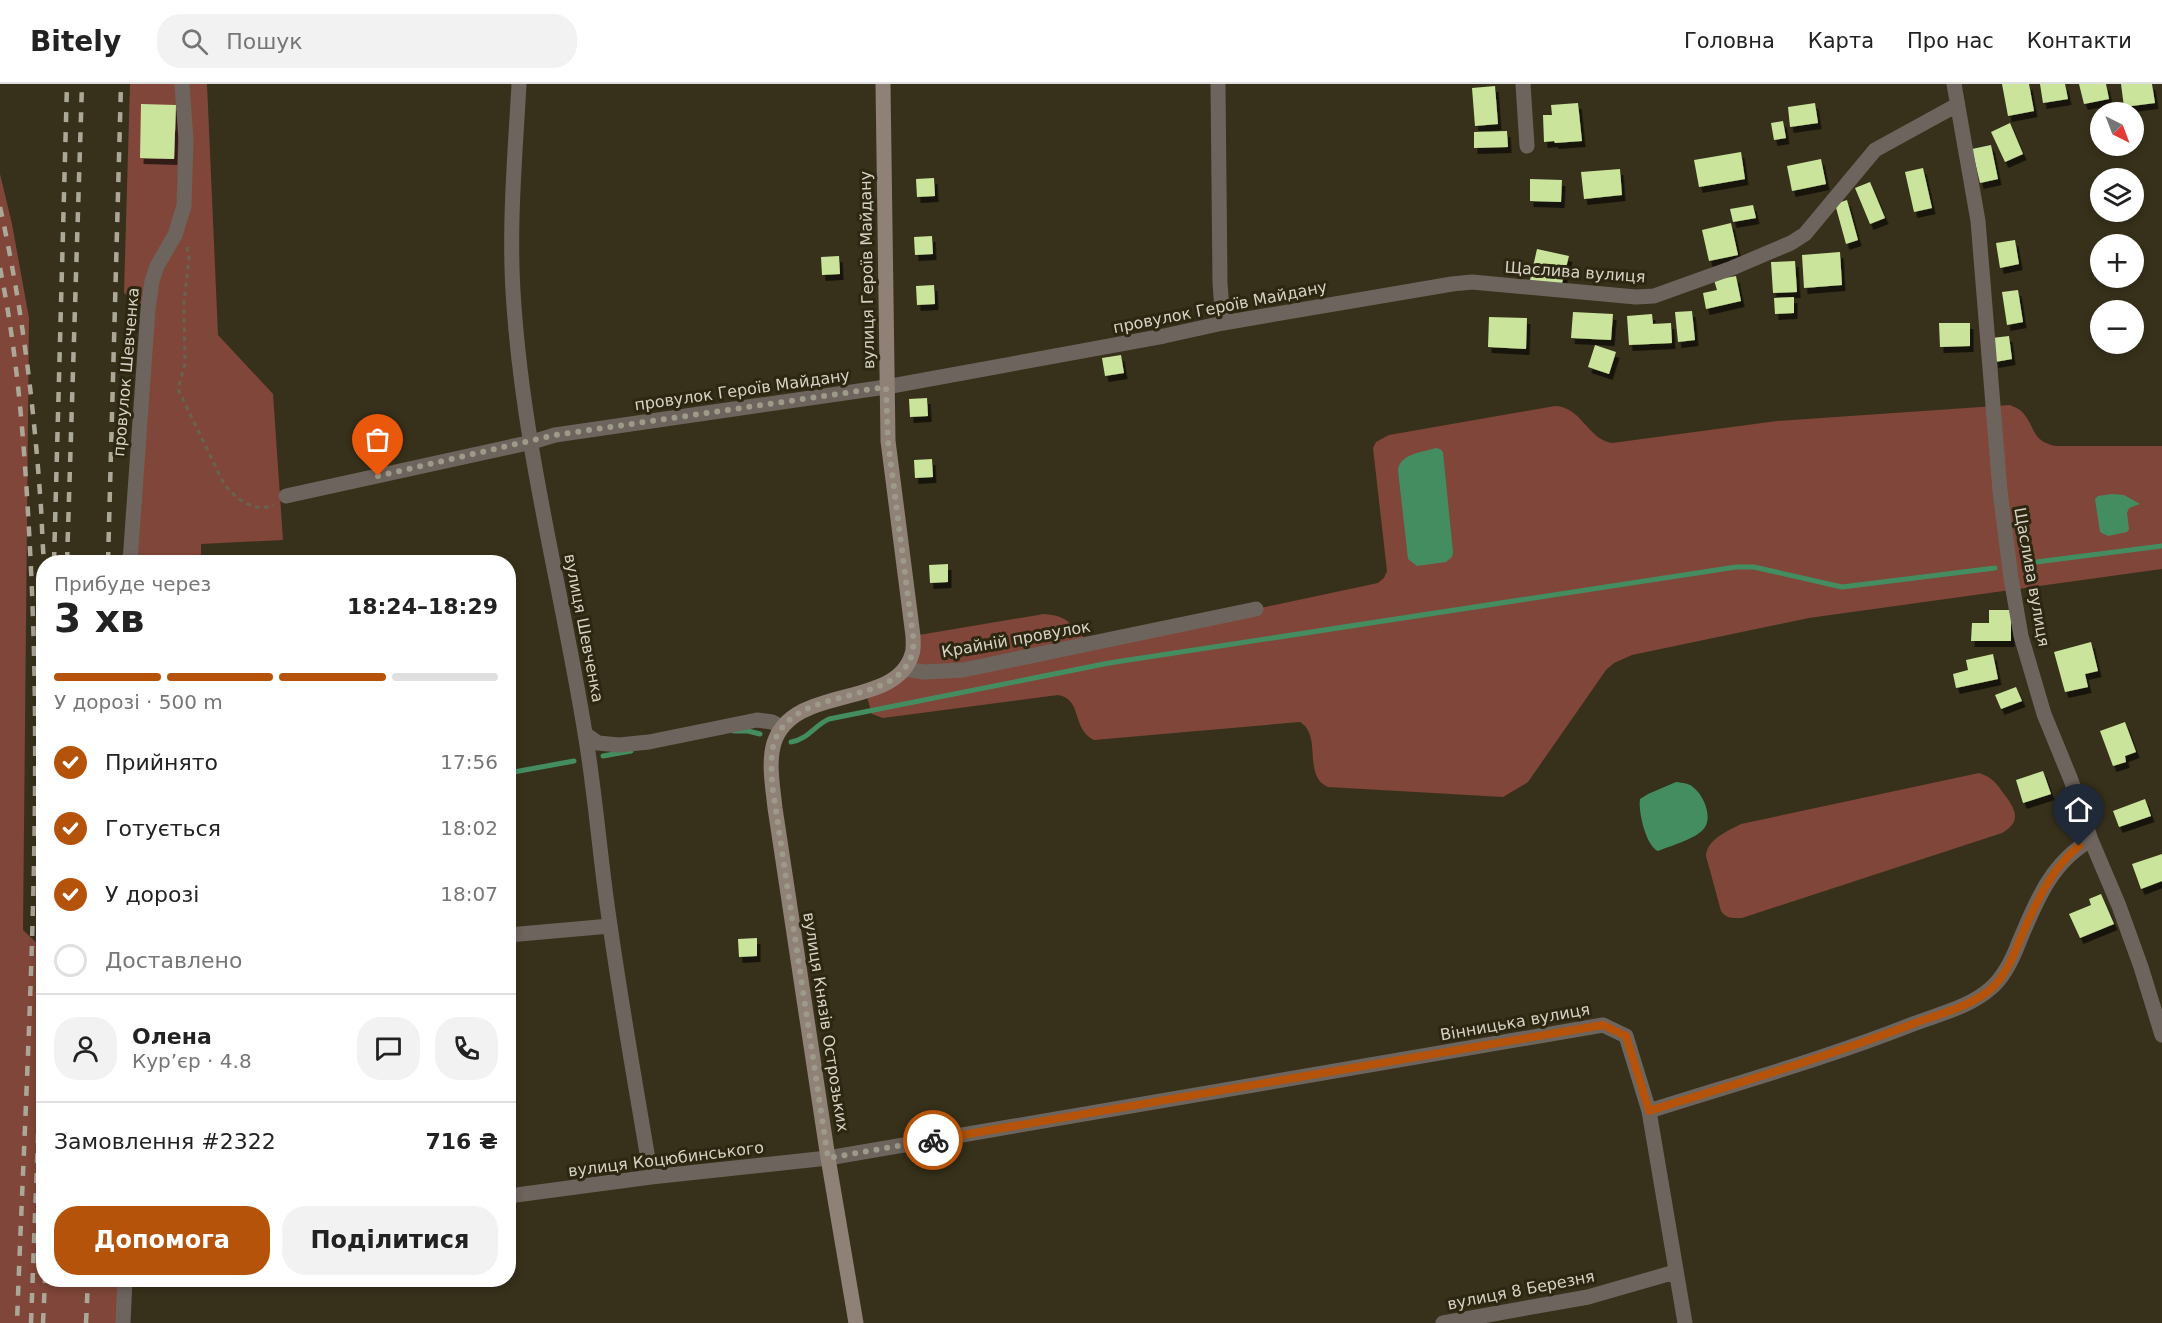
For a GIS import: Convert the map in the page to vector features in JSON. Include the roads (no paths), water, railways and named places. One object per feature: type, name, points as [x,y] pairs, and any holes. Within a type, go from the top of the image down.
[{"type":"street","name":"провулок Шевченка","points":[[130,555],[140,404],[152,281],[157,266],[175,235],[183,206],[186,140],[182,84]]},
{"type":"street","name":"вулиця Шевченка","points":[[519,84],[513,181],[513,304],[532,442],[585,734],[610,926],[651,1177]]},
{"type":"street","name":"вулиця Героїв Майдану","points":[[883,84],[888,441],[913,636],[913,654],[905,669]]},
{"type":"street","points":[[1218,84],[1220,283],[1223,323]]},
{"type":"street","points":[[1523,84],[1527,146]]},
{"type":"street","name":"Щаслива вулиця","points":[[1954,84],[1978,221],[2000,490],[2021,636],[2044,714],[2071,780],[2091,840],[2119,906],[2162,1035]]},
{"type":"street","name":"Щаслива вулиця","points":[[1452,284],[1472,282],[1636,297],[1654,296],[1670,291],[1732,268],[1791,243],[1805,234],[1875,150],[1957,105]]},
{"type":"street","name":"провулок Героїв Майдану","points":[[286,496],[555,435],[886,387],[1223,323],[1452,284]]},
{"type":"street","name":"Крайній провулок","points":[[905,669],[924,672],[963,670],[1256,609]]},
{"type":"street","points":[[585,734],[598,743],[619,745],[649,742],[757,720],[772,722],[782,727],[803,711],[893,680],[905,669]]},
{"type":"street","name":"вулиця Князів Острозьких","points":[[782,727],[774,742],[772,784],[828,1158],[856,1323]]},
{"type":"street","points":[[1649,1111],[1857,1046],[1974,1000],[1992,987],[2003,975],[2049,879],[2066,857],[2091,840]]},
{"type":"street","points":[[516,934],[610,926]]},
{"type":"street","name":"Вінницька вулиця","points":[[828,1158],[1603,1025],[1626,1036],[1649,1111],[1685,1323]]},
{"type":"street","name":"вулиця Коцюбинського","points":[[516,1195],[651,1177],[828,1158]]},
{"type":"street","name":"вулиця 8 Березня","points":[[1443,1323],[1588,1298],[1676,1272]]},
{"type":"street","points":[[123,1323],[125,1287]]},
{"type":"waterway","points":[[2028,563],[2162,546]]},
{"type":"waterway","points":[[791,742],[802,738],[829,719],[1109,663],[1736,567],[1754,567],[1842,587],[1995,568]]},
{"type":"waterway","points":[[734,731],[760,734]]},
{"type":"waterway","points":[[603,756],[631,751]]},
{"type":"waterway","points":[[516,772],[574,761]]},
{"type":"railway","points":[[54,555],[67,84]]},
{"type":"railway","points":[[67,555],[82,84]]},
{"type":"railway","points":[[108,555],[121,84]]},
{"type":"railway","points":[[0,207],[14,278],[30,385],[44,555]]},
{"type":"railway","points":[[0,268],[13,342],[21,418],[29,531],[34,663],[32,946],[17,1323]]},
{"type":"railway","points":[[31,1323],[36,1189]]},
{"type":"railway","points":[[43,1323],[45,1287]]},
{"type":"railway","points":[[86,1323],[88,1287]]}]
